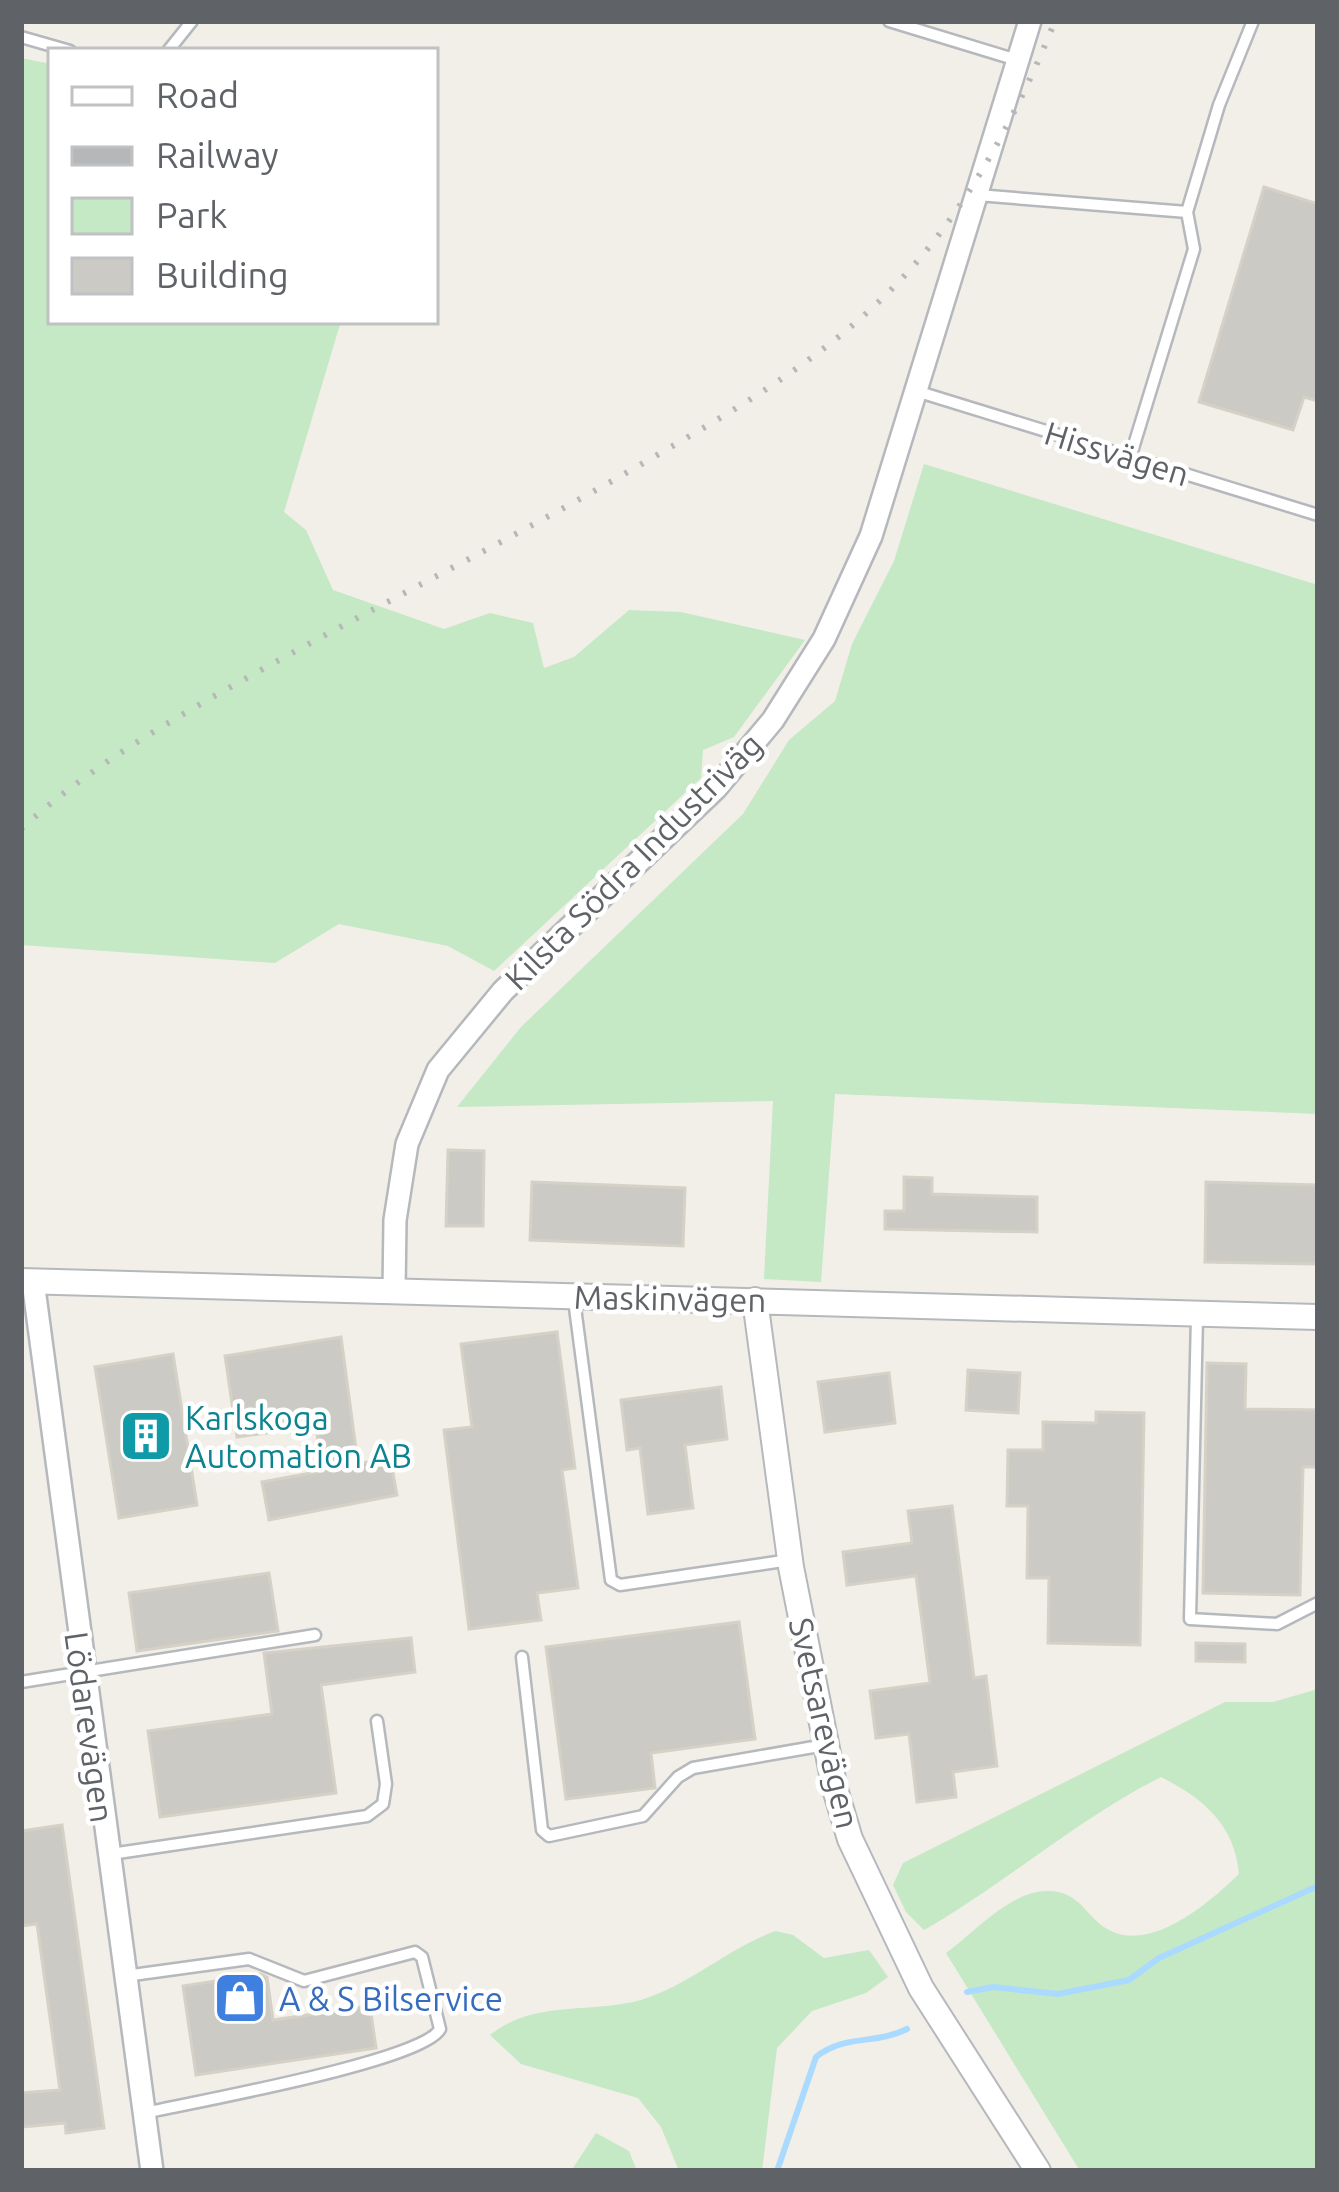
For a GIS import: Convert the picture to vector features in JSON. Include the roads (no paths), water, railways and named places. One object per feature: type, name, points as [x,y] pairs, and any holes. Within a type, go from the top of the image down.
[{"type":"street","name":"Kilsta Södra Industriväg","points":[[394,1291],[395,1220],[407,1144],[438,1070],[490,1005],[716,788],[772,721],[847,591],[871,536],[1030,21]]},
{"type":"street","name":"Maskinvägen","points":[[27,1281],[1318,1317]]},
{"type":"street","name":"Lödarevägen","points":[[27,1281],[152,2171]]},
{"type":"street","name":"Svetsarevägen","points":[[755,1300],[790,1560],[825,1745],[850,1839],[898,1947],[1038,2171]]},
{"type":"lane","points":[[170,48],[192,21]]},
{"type":"lane","points":[[889,21],[1017,60]]},
{"type":"lane","points":[[1130,458],[1194,249],[1187,212],[1219,105],[1253,21]]},
{"type":"lane","points":[[21,37],[60,48]]},
{"type":"lane","points":[[974,195],[1187,212]]},
{"type":"lane","name":"Hissvägen","points":[[916,391],[1318,515]]},
{"type":"lane","points":[[574,1296],[611,1580],[620,1585],[790,1560]]},
{"type":"lane","points":[[1197,1313],[1190,1619],[1277,1624],[1318,1603]]},
{"type":"lane","points":[[21,1682],[315,1634]]},
{"type":"lane","points":[[522,1657],[542,1830],[549,1836],[643,1816],[678,1777],[693,1768],[825,1745]]},
{"type":"lane","points":[[107,1855],[367,1816],[382,1804],[386,1784],[376,1721]]},
{"type":"lane","points":[[125,1976],[249,1959],[304,1981],[415,1952],[422,1957],[440,2030],[434,2040],[392,2057],[146,2113]]},
{"type":"waterway","points":[[967,1992],[993,1987],[1058,1994],[1129,1980],[1159,1958],[1318,1886]]},
{"type":"waterway","points":[[777,2171],[816,2057],[838,2045],[907,2029]]},
{"type":"railway","points":[[21,829],[79,782],[172,720],[620,476],[737,407],[835,339],[894,287],[942,231],[1013,114],[1055,21]]},
{"type":"place","name":"Karlskoga Automation AB","points":[[146,1436]]},
{"type":"place","name":"A & S Bilservice","points":[[240,1998]]}]
